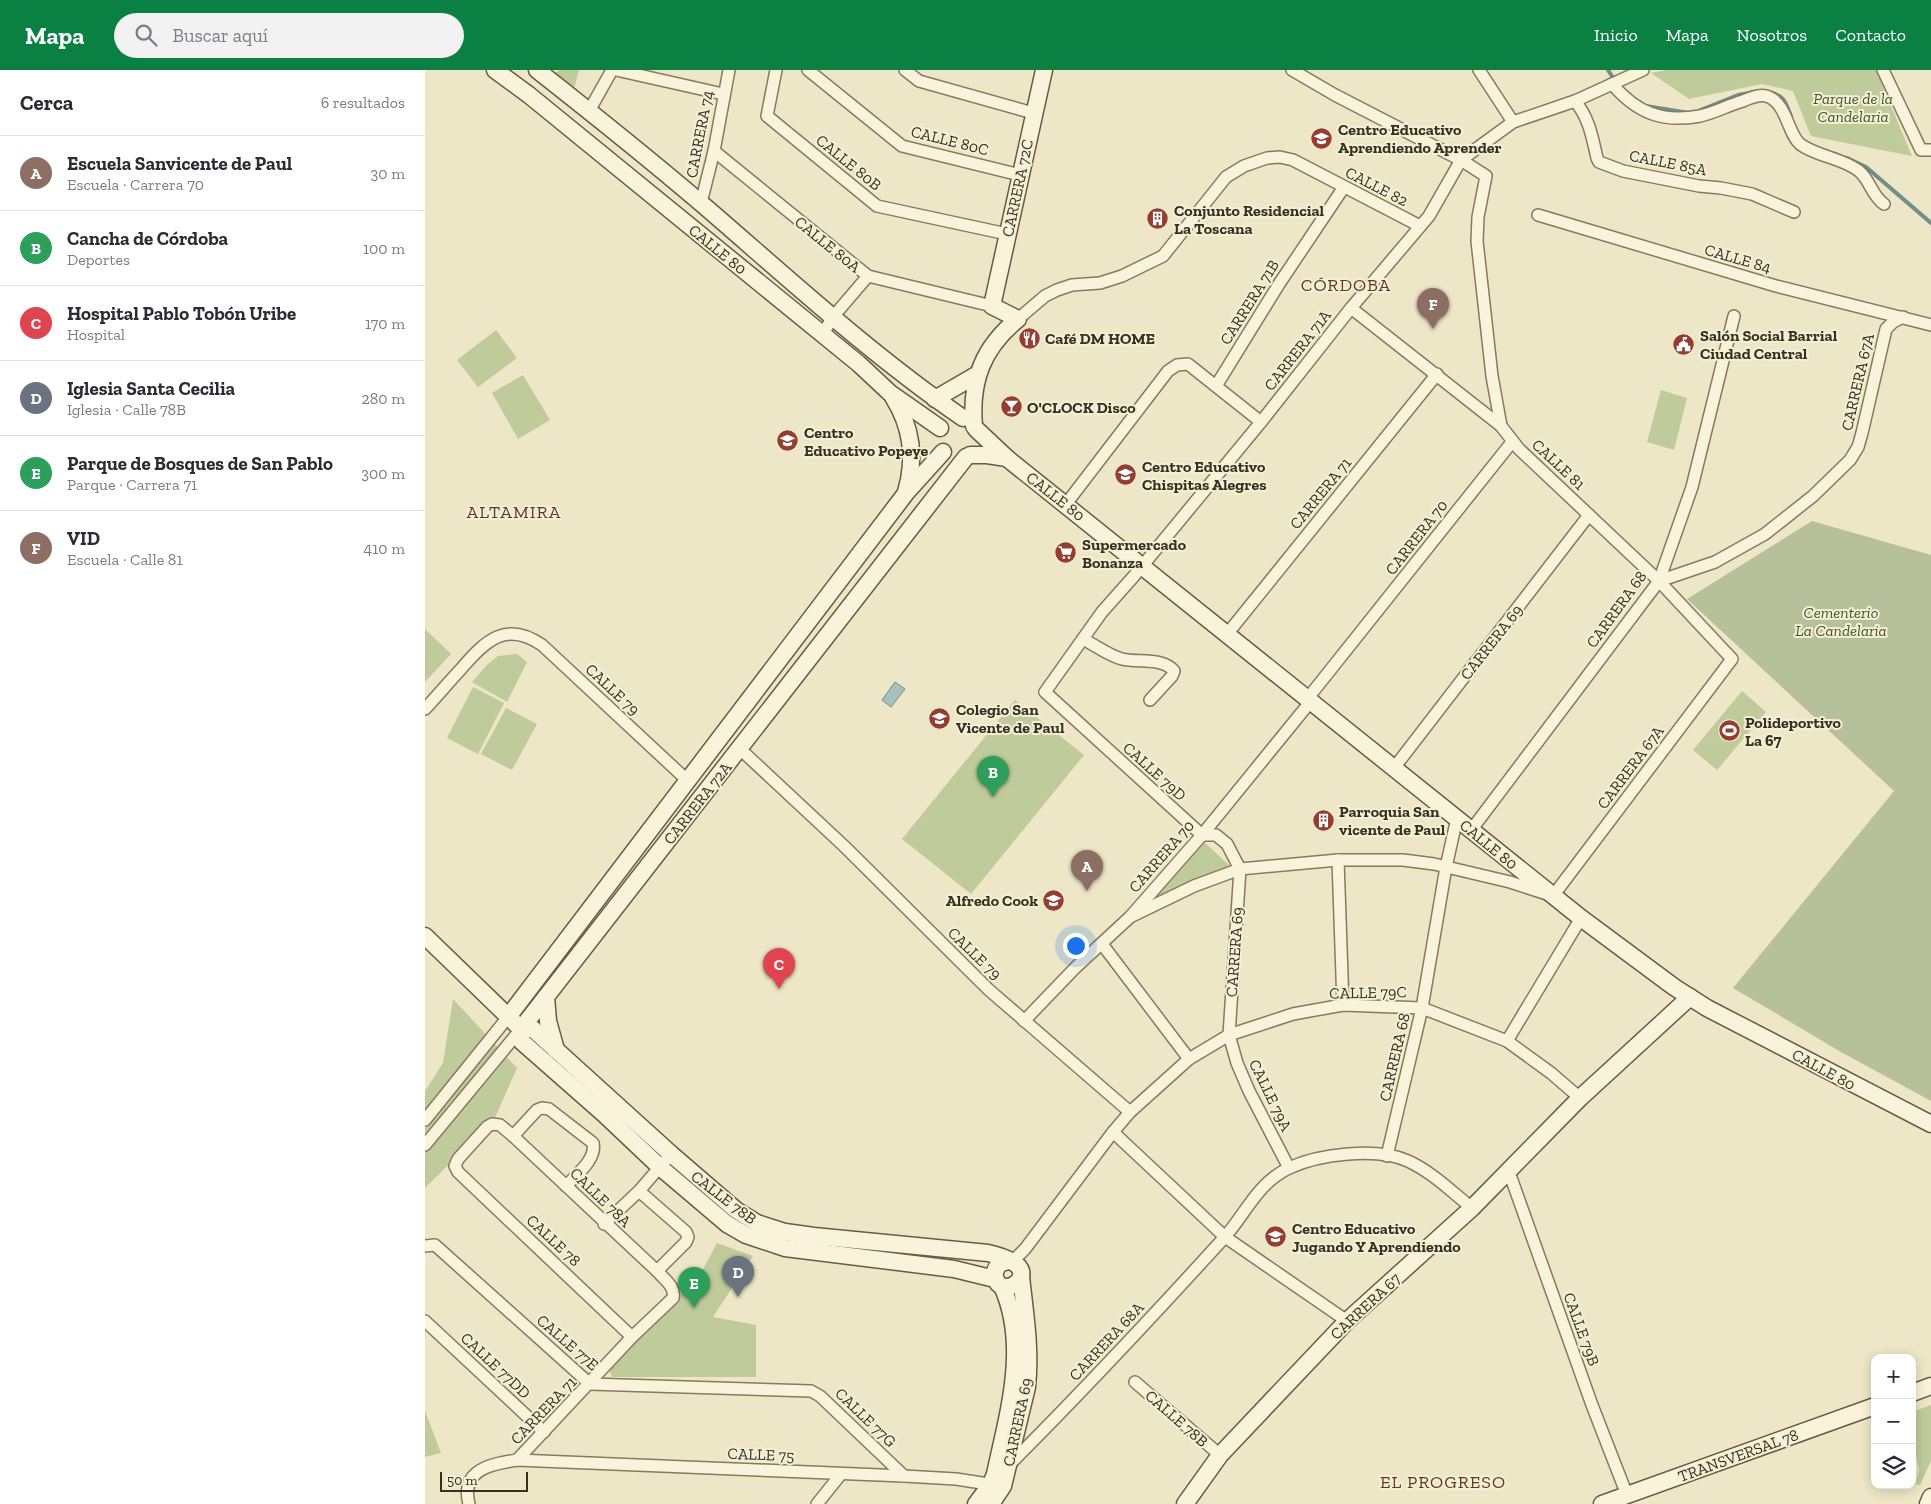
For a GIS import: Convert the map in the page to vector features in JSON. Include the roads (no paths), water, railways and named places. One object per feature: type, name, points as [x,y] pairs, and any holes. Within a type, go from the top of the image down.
[{"type":"main road","name":"CALLE 80","points":[[495,70],[529,95],[823,334],[890,392],[940,428]]},
{"type":"main road","name":"CALLE 80","points":[[537,70],[701,203],[832,318],[935,399],[969,423],[1009,459],[1581,918],[1654,972],[1707,1008],[1931,1124]]},
{"type":"main road","name":"CARRERA 72C","points":[[992,306],[1044,70]]},
{"type":"main road","name":"CALLE 80A","points":[[992,306],[1018,319]]},
{"type":"main road","points":[[969,423],[950,419],[940,428],[937,441],[943,452],[953,458],[968,456],[974,450],[978,440],[969,423],[973,412],[979,374],[993,343],[1018,319]]},
{"type":"main road","points":[[935,399],[979,374]]},
{"type":"main road","points":[[890,392],[900,407],[911,441],[911,476],[906,493]]},
{"type":"main road","name":"CARRERA 72A","points":[[508,1017],[906,493],[943,452]]},
{"type":"main road","name":"CALLE 80","points":[[968,456],[987,455],[1009,459]]},
{"type":"main road","name":"CARRERA 72A","points":[[521,1029],[968,456]]},
{"type":"main road","points":[[773,667],[793,679]]},
{"type":"main road","name":"CALLE 78B","points":[[425,936],[521,1029],[533,1029],[671,1154],[736,1210],[757,1223],[785,1232],[987,1253],[1015,1267]]},
{"type":"main road","points":[[487,998],[508,998],[528,993]]},
{"type":"main road","points":[[546,997],[548,1021],[556,1050]]},
{"type":"main road","name":"CARRERA 67","points":[[1185,1504],[1220,1455],[1347,1321],[1472,1208],[1580,1098],[1690,997]]},
{"type":"main road","name":"CALLE 78B","points":[[521,1029],[521,1041],[604,1114],[661,1168],[727,1224],[765,1243],[785,1248],[954,1269],[999,1282]]},
{"type":"main road","points":[[604,1114],[627,1126],[638,1124]]},
{"type":"main road","points":[[1001,1263],[1015,1267],[1014,1286],[999,1282],[996,1268],[1001,1263]]},
{"type":"main road","name":"CARRERA 69","points":[[991,1504],[997,1485],[1008,1466],[1019,1424],[1028,1373],[1027,1333],[1015,1267]]},
{"type":"main road","points":[[954,1269],[992,1289],[1013,1318]]},
{"type":"main road","name":"CARRERA 69","points":[[997,1485],[995,1474],[1014,1376],[1016,1348],[1010,1303],[999,1282]]},
{"type":"main road","points":[[1916,1392],[1931,1386]]},
{"type":"main road","name":"TRANSVERSAL 78","points":[[1602,1504],[1871,1407]]},
{"type":"main road","name":"CARRERA 69","points":[[976,1504],[997,1485]]},
{"type":"main road","points":[[1928,1504],[1931,1497]]},
{"type":"street","points":[[589,111],[612,70]]},
{"type":"street","points":[[616,70],[723,94]]},
{"type":"street","name":"CARRERA 74","points":[[701,203],[714,151],[723,94],[729,70]]},
{"type":"street","name":"CALLE 80B","points":[[777,70],[767,116],[877,206],[1007,234]]},
{"type":"street","name":"CALLE 80C","points":[[808,70],[902,146],[1020,175]]},
{"type":"street","points":[[905,70],[919,81],[1033,113]]},
{"type":"street","points":[[1292,70],[1335,96],[1461,160],[1486,176],[1477,217],[1477,240],[1492,376],[1501,426]]},
{"type":"street","points":[[1479,70],[1513,122]]},
{"type":"street","name":"CARRERA 71A","points":[[1045,692],[1101,612],[1143,565],[1261,422],[1351,308],[1429,216],[1461,160],[1513,122],[1575,101],[1643,70]]},
{"type":"street","points":[[1883,70],[1926,150]]},
{"type":"street","points":[[1612,84],[1623,97],[1637,108],[1667,119],[1701,116],[1757,96],[1769,97],[1781,108],[1799,143],[1847,164],[1860,172],[1878,200],[1884,204]]},
{"type":"street","name":"CALLE 85A","points":[[1575,101],[1589,123],[1599,162],[1623,171],[1752,194],[1793,212]]},
{"type":"street","name":"CALLE 80A","points":[[714,151],[868,276],[992,306]]},
{"type":"street","name":"CALLE 82","points":[[1018,319],[1045,296],[1057,290],[1072,285],[1100,283],[1122,276],[1163,256],[1226,176],[1244,166],[1267,158],[1280,157],[1293,160],[1420,226]]},
{"type":"street","name":"CARRERA 71B","points":[[1216,386],[1279,284],[1344,187]]},
{"type":"street","name":"CALLE 84","points":[[1538,215],[1775,286],[1931,325]]},
{"type":"street","points":[[823,334],[832,318],[868,276]]},
{"type":"street","name":"CALLE 81","points":[[1351,308],[1501,426],[1512,442],[1659,581],[1732,659]]},
{"type":"street","name":"CARRERA 68","points":[[1472,829],[1659,581],[1692,487],[1734,316]]},
{"type":"street","name":"CARRERA 67A","points":[[1659,581],[1715,562],[1765,534],[1813,496],[1850,460],[1858,447],[1862,433],[1886,330],[1893,322],[1903,317]]},
{"type":"street","points":[[1066,504],[1168,371],[1177,365],[1188,364],[1261,422]]},
{"type":"street","name":"CARRERA 71","points":[[1228,634],[1437,374]]},
{"type":"street","name":"CARRERA 70","points":[[1024,1021],[1076,967],[1130,917],[1202,835],[1512,442]]},
{"type":"street","name":"CARRERA 69","points":[[1394,768],[1589,515]]},
{"type":"street","name":"CALLE 79","points":[[425,710],[483,645],[495,637],[509,634],[523,635],[543,645],[688,781]]},
{"type":"street","points":[[1083,639],[1120,659],[1155,662],[1171,667],[1174,671],[1172,676],[1150,700]]},
{"type":"street","name":"CARRERA 67A","points":[[1553,896],[1732,659]]},
{"type":"street","name":"CALLE 79D","points":[[1045,692],[1202,835],[1216,835],[1227,844],[1240,869]]},
{"type":"street","name":"CALLE 79","points":[[739,748],[844,846],[969,971],[1130,1112]]},
{"type":"street","name":"CARRERA 68","points":[[1387,1156],[1422,1008],[1446,866],[1457,818]]},
{"type":"street","points":[[1130,917],[1194,886],[1240,869],[1338,860],[1403,860],[1446,866],[1510,882],[1553,896]]},
{"type":"street","points":[[1338,860],[1343,1005]]},
{"type":"street","name":"CARRERA 69","points":[[1229,1035],[1240,869]]},
{"type":"street","points":[[1507,1041],[1581,918]]},
{"type":"street","points":[[1102,944],[1189,1059]]},
{"type":"street","name":"CALLE 79C","points":[[1130,1112],[1189,1059],[1229,1035],[1293,1014],[1343,1005],[1422,1008],[1507,1041],[1551,1073],[1580,1098]]},
{"type":"street","name":"CARRERA 72A","points":[[425,1120],[508,1017]]},
{"type":"street","name":"CARRERA 72A","points":[[425,1145],[521,1029]]},
{"type":"street","name":"CALLE 79A","points":[[1229,1035],[1237,1063],[1249,1091],[1289,1168]]},
{"type":"street","points":[[513,1136],[537,1110],[542,1108],[549,1109],[593,1144],[592,1157],[566,1186]]},
{"type":"street","name":"CARRERA 69","points":[[1015,1267],[1025,1249],[1130,1112]]},
{"type":"street","name":"CALLE 78A","points":[[455,1166],[457,1159],[487,1127],[492,1124],[500,1125],[657,1272],[674,1290],[675,1294]]},
{"type":"street","points":[[1113,1132],[1225,1237],[1347,1321]]},
{"type":"street","points":[[604,1224],[639,1191],[661,1168],[671,1154]]},
{"type":"street","points":[[1225,1237],[1251,1199],[1269,1181],[1289,1168],[1336,1156],[1363,1154],[1387,1156],[1408,1161],[1442,1183],[1472,1208]]},
{"type":"street","name":"CALLE 78","points":[[455,1166],[457,1172],[633,1337]]},
{"type":"street","name":"CALLE 79B","points":[[1509,1172],[1592,1405],[1627,1495]]},
{"type":"street","points":[[639,1191],[686,1232],[688,1237],[687,1242],[657,1272]]},
{"type":"street","name":"CARRERA 68A","points":[[1008,1466],[1109,1362],[1225,1237]]},
{"type":"street","name":"CALLE 77E","points":[[430,1245],[590,1384],[801,1390]]},
{"type":"street","name":"CARRERA 71","points":[[517,1460],[675,1294]]},
{"type":"street","name":"CALLE 77DD","points":[[425,1321],[544,1432]]},
{"type":"street","name":"CALLE 78B","points":[[1135,1382],[1220,1455]]},
{"type":"street","name":"CALLE 77G","points":[[801,1390],[811,1391],[820,1396],[904,1476]]},
{"type":"street","name":"CALLE 75","points":[[469,1504],[467,1493],[469,1484],[478,1471],[493,1464],[517,1460],[904,1476],[956,1479],[997,1485]]},
{"type":"street","points":[[817,1504],[841,1474]]},
{"type":"water","points":[[895,682],[905,689],[891,707],[882,700]]},
{"type":"waterway","points":[[1608,70],[1615,81]]},
{"type":"waterway","points":[[1698,111],[1738,95],[1760,91]]},
{"type":"waterway","points":[[1769,92],[1778,95],[1786,103],[1791,116]]},
{"type":"waterway","points":[[1646,106],[1689,113]]},
{"type":"waterway","points":[[1847,158],[1866,167],[1931,223]]},
{"type":"place","name":"Centro Educativo Aprendiendo Aprender","points":[[1322,138]]},
{"type":"place","name":"Conjunto Residencial La Toscana","points":[[1158,219]]},
{"type":"place","name":"VID","points":[[1433,329]]},
{"type":"place","name":"Café DM HOME","points":[[1029,338]]},
{"type":"place","name":"Salón Social Barrial Ciudad Central","points":[[1684,344]]},
{"type":"place","name":"O'CLOCK Disco","points":[[1011,407]]},
{"type":"place","name":"Centro Educativo Popeye","points":[[788,441]]},
{"type":"place","name":"Centro Educativo Chispitas Alegres","points":[[1126,475]]},
{"type":"place","name":"Supermercado Bonanza","points":[[1066,553]]},
{"type":"place","name":"Colegio San Vicente de Paul","points":[[940,718]]},
{"type":"place","name":"Polideportivo La 67","points":[[1729,731]]},
{"type":"place","name":"Cancha de Córdoba","points":[[993,797]]},
{"type":"place","name":"Parroquia San vicente de Paul","points":[[1323,820]]},
{"type":"place","name":"Escuela Sanvicente de Paul","points":[[1087,891]]},
{"type":"place","name":"Alfredo Cook","points":[[1054,900]]},
{"type":"place","name":"Hospital Pablo Tobón Uribe","points":[[779,989]]},
{"type":"place","name":"Centro Educativo Jugando Y Aprendiendo","points":[[1276,1237]]},
{"type":"place","name":"Iglesia Santa Cecilia","points":[[738,1297]]},
{"type":"place","name":"Parque de Bosques de San Pablo","points":[[694,1308]]},
{"type":"district","name":"CÓRDOBA","points":[[1346,285]]},
{"type":"district","name":"ALTAMIRA","points":[[514,512]]},
{"type":"district","name":"EL PROGRESO","points":[[1443,1482]]},
{"type":"park label","name":"Parque de la Candelaria","points":[[1853,107]]},
{"type":"park label","name":"Cementerio La Candelaria","points":[[1841,621]]}]
